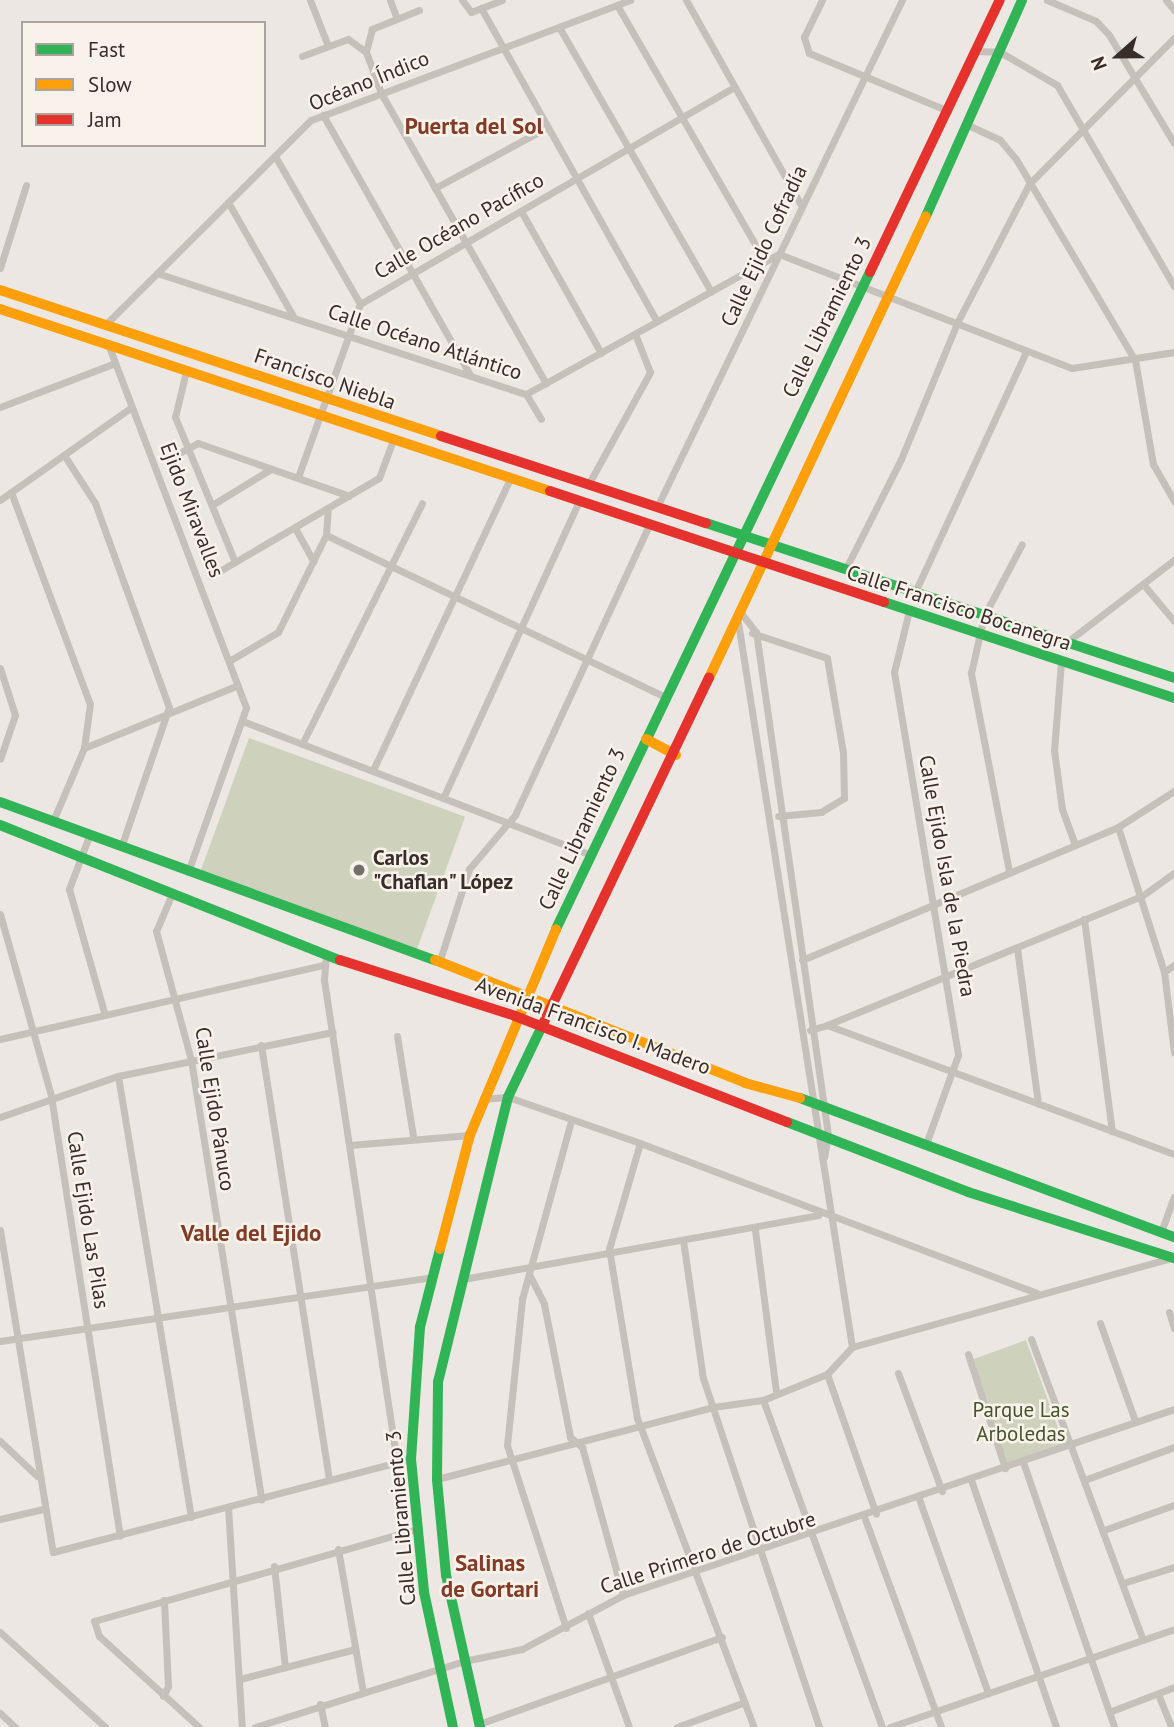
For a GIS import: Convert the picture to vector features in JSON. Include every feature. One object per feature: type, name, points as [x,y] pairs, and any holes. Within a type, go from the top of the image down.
[{"type":"street","points":[[310,0],[328,46]]},
{"type":"street","points":[[390,0],[397,19]]},
{"type":"street","points":[[462,0],[467,10],[502,0]]},
{"type":"street","name":"Océano Índico","points":[[106,324],[275,156],[323,115],[630,0]]},
{"type":"street","points":[[686,0],[800,205]]},
{"type":"street","points":[[822,0],[804,47],[947,111]]},
{"type":"street","name":"Calle Ejido Cofradía","points":[[657,507],[800,205],[902,0]]},
{"type":"street","name":"Calle Libramiento 3","points":[[453,1727],[439,1670],[417,1529],[411,1459],[415,1359],[432,1277],[470,1135],[525,993],[733,552],[1000,0]]},
{"type":"street","name":"Calle Libramiento 3","points":[[480,1726],[446,1575],[437,1479],[438,1382],[459,1280],[508,1097],[539,1025],[676,755],[763,564],[891,296],[1022,0]]},
{"type":"street","points":[[1047,0],[1096,21],[1135,78],[1174,143]]},
{"type":"street","points":[[1167,0],[1174,10]]},
{"type":"street","points":[[618,5],[765,261]]},
{"type":"street","points":[[481,8],[499,49],[657,321]]},
{"type":"street","points":[[366,52],[372,29],[419,10]]},
{"type":"street","points":[[559,27],[711,291]]},
{"type":"street","points":[[302,56],[348,38],[366,52],[381,93],[546,383]]},
{"type":"street","points":[[846,568],[901,459],[958,321],[1029,184],[1084,132],[1174,38]]},
{"type":"street","points":[[975,51],[1000,52],[1048,77],[1084,132],[1174,286]]},
{"type":"street","name":"Calle Océano Pacífico","points":[[299,477],[347,334],[360,304],[735,87]]},
{"type":"street","points":[[323,115],[470,375]]},
{"type":"street","points":[[968,125],[1000,140],[1135,360],[1153,464],[1174,501]]},
{"type":"street","points":[[436,188],[546,128]]},
{"type":"street","points":[[275,156],[360,304]]},
{"type":"street","points":[[0,268],[26,185]]},
{"type":"street","points":[[228,202],[294,317]]},
{"type":"street","points":[[520,211],[601,353]]},
{"type":"street","points":[[779,254],[862,289],[891,296],[958,321],[1026,352],[1072,368],[1174,352]]},
{"type":"street","name":"Calle Océano Atlántico","points":[[157,273],[526,394],[779,254]]},
{"type":"street","points":[[0,290],[106,324]]},
{"type":"street","points":[[0,309],[108,344]]},
{"type":"street","name":"Francisco Niebla","points":[[106,324],[325,400],[657,507]]},
{"type":"street","points":[[588,485],[650,372],[635,334]]},
{"type":"street","name":"Francisco Niebla","points":[[108,344],[530,489],[649,525]]},
{"type":"street","name":"Ejido Miravalles","points":[[108,344],[238,685],[245,722]]},
{"type":"street","points":[[915,592],[1026,352]]},
{"type":"street","points":[[0,407],[115,363]]},
{"type":"street","points":[[186,371],[175,417],[235,562]]},
{"type":"street","points":[[526,394],[541,419]]},
{"type":"street","points":[[0,500],[132,407]]},
{"type":"street","points":[[211,576],[379,478],[393,440]]},
{"type":"street","points":[[166,460],[198,443],[349,496]]},
{"type":"street","points":[[64,455],[95,503],[169,714],[121,848]]},
{"type":"street","points":[[212,505],[271,469]]},
{"type":"street","points":[[373,770],[458,600],[509,481]]},
{"type":"street","points":[[11,492],[90,704],[84,748],[52,821]]},
{"type":"street","points":[[302,744],[393,568],[422,503]]},
{"type":"street","points":[[444,796],[578,503]]},
{"type":"street","name":"Calle Francisco Bocanegra","points":[[657,507],[1174,678]]},
{"type":"street","points":[[229,661],[278,632],[326,535],[328,509]]},
{"type":"street","points":[[439,963],[469,869],[510,821],[649,525]]},
{"type":"street","name":"Calle Francisco Bocanegra","points":[[649,525],[1174,698]]},
{"type":"street","points":[[295,528],[313,561]]},
{"type":"street","points":[[326,535],[666,697]]},
{"type":"street","points":[[1009,871],[971,684],[978,635],[984,616],[1022,544]]},
{"type":"street","points":[[1067,642],[1174,560]]},
{"type":"street","points":[[1143,584],[1174,621]]},
{"type":"street","name":"Calle Ejido Isla de la Piedra","points":[[909,611],[894,672],[937,904],[958,1055],[954,1073],[926,1144]]},
{"type":"street","points":[[739,618],[756,632],[827,657],[843,753],[844,797],[821,812],[771,817]]},
{"type":"street","points":[[739,618],[744,633],[771,817],[809,1100],[814,1129],[824,1159],[852,1347]]},
{"type":"street","points":[[744,633],[756,632]]},
{"type":"street","points":[[756,632],[810,1030],[828,1135],[824,1159]]},
{"type":"street","points":[[1061,662],[1054,750],[1062,809],[1075,845]]},
{"type":"street","points":[[0,668],[15,715],[0,760]]},
{"type":"street","points":[[84,748],[238,685]]},
{"type":"street","points":[[188,872],[245,722],[510,821],[591,855]]},
{"type":"street","points":[[646,739],[676,755]]},
{"type":"street","points":[[802,960],[1118,827],[1174,791]]},
{"type":"street","name":"Avenida Francisco I. Madero","points":[[0,802],[525,993],[745,1083],[809,1100],[1174,1237]]},
{"type":"street","points":[[1118,827],[1164,972],[1174,1052]]},
{"type":"street","name":"Avenida Francisco I. Madero","points":[[1,828],[325,960],[515,1016],[814,1129],[968,1192],[1172,1258]]},
{"type":"street","points":[[89,836],[69,889],[105,1015]]},
{"type":"street","points":[[810,1030],[947,977],[1142,896],[1174,873]]},
{"type":"street","name":"Calle Ejido Pánuco","points":[[171,895],[156,931],[178,998],[191,1060],[228,1306],[261,1499]]},
{"type":"street","name":"Calle Ejido Las Pilas","points":[[0,914],[35,1026],[51,1096],[120,1536]]},
{"type":"street","points":[[1084,919],[1112,1131]]},
{"type":"street","points":[[787,936],[798,932]]},
{"type":"street","points":[[1017,948],[1038,1104]]},
{"type":"street","points":[[0,1039],[35,1026],[105,1015],[325,960],[332,1031],[373,1284],[397,1461]]},
{"type":"street","points":[[1164,972],[1174,965]]},
{"type":"street","points":[[827,1025],[1174,1154]]},
{"type":"street","points":[[0,1117],[51,1096],[118,1076],[332,1031]]},
{"type":"street","points":[[397,1036],[413,1136]]},
{"type":"street","points":[[261,1045],[297,1295],[329,1479]]},
{"type":"street","points":[[118,1076],[191,1517]]},
{"type":"street","points":[[482,1099],[508,1097],[640,1143],[818,1215],[1037,1293]]},
{"type":"street","points":[[566,1628],[510,1461],[512,1363],[529,1276],[571,1121]]},
{"type":"street","points":[[350,1145],[413,1136],[470,1135]]},
{"type":"street","points":[[640,1143],[609,1249],[642,1425],[694,1574],[722,1637],[754,1727]]},
{"type":"street","points":[[1161,1232],[1174,1197]]},
{"type":"street","points":[[459,1280],[534,1262],[609,1249],[755,1230],[818,1215]]},
{"type":"street","points":[[0,1230],[49,1545],[59,1554],[411,1459]]},
{"type":"street","points":[[755,1230],[776,1391]]},
{"type":"street","points":[[683,1240],[696,1340],[713,1406],[819,1727]]},
{"type":"street","points":[[437,1479],[713,1406],[764,1400],[776,1391],[827,1374],[852,1347],[1037,1293],[1172,1258]]},
{"type":"street","points":[[529,1276],[544,1304],[576,1443],[624,1595]]},
{"type":"street","points":[[0,1341],[432,1277]]},
{"type":"street","points":[[1168,1312],[1174,1328]]},
{"type":"street","points":[[1100,1323],[1135,1421]]},
{"type":"street","points":[[1031,1339],[1071,1445],[1087,1479],[1143,1640]]},
{"type":"street","points":[[968,1354],[1005,1468]]},
{"type":"street","points":[[898,1373],[942,1491]]},
{"type":"street","points":[[827,1374],[876,1514]]},
{"type":"street","points":[[764,1400],[882,1727]]},
{"type":"street","name":"Calle Primero de Octubre","points":[[255,1727],[320,1704],[464,1661],[522,1649],[624,1595],[865,1519],[1174,1409]]},
{"type":"street","points":[[0,1441],[37,1477]]},
{"type":"street","points":[[1087,1479],[1174,1447]]},
{"type":"street","points":[[1023,1462],[1114,1727]]},
{"type":"street","points":[[971,1480],[1056,1727]]},
{"type":"street","points":[[919,1499],[988,1693]]},
{"type":"street","points":[[1104,1530],[1174,1505]]},
{"type":"street","points":[[228,1507],[236,1576],[242,1727]]},
{"type":"street","points":[[0,1519],[43,1508]]},
{"type":"street","points":[[865,1519],[941,1727]]},
{"type":"street","points":[[199,1727],[99,1636],[93,1628],[102,1618],[236,1576],[417,1529]]},
{"type":"street","points":[[338,1549],[363,1692]]},
{"type":"street","points":[[274,1566],[285,1667]]},
{"type":"street","points":[[1123,1583],[1174,1567]]},
{"type":"street","points":[[163,1696],[168,1686],[164,1600]]},
{"type":"street","points":[[588,1612],[629,1727]]},
{"type":"street","points":[[890,1727],[1174,1629]]},
{"type":"street","points":[[0,1632],[105,1727]]},
{"type":"street","points":[[480,1726],[722,1637]]},
{"type":"street","points":[[240,1679],[355,1649]]},
{"type":"street","points":[[1109,1712],[1174,1687]]},
{"type":"street","points":[[1158,1694],[1171,1727]]},
{"type":"street","points":[[677,1727],[745,1702]]},
{"type":"street","points":[[320,1704],[325,1727]]},
{"type":"street","points":[[0,1713],[15,1727]]},
{"type":"green space","points":[[249,738],[465,817],[417,949],[201,870]]},
{"type":"green space","name":"Parque Las Arboledas","points":[[1026,1340],[1065,1447],[1006,1469],[967,1362]]},
{"type":"traffic: fast","points":[[926,216],[1022,0]]},
{"type":"traffic: fast","points":[[556,929],[870,272]]},
{"type":"traffic: fast","points":[[706,523],[1174,678]]},
{"type":"traffic: fast","points":[[884,602],[1174,698]]},
{"type":"traffic: fast","points":[[0,802],[435,960]]},
{"type":"traffic: fast","points":[[0,825],[340,960]]},
{"type":"traffic: fast","points":[[480,1727],[446,1575],[437,1479],[438,1382],[508,1097],[544,1022]]},
{"type":"traffic: fast","points":[[800,1098],[1174,1237]]},
{"type":"traffic: fast","points":[[787,1122],[968,1192],[1174,1258]]},
{"type":"traffic: fast","points":[[440,1249],[420,1327],[411,1459],[424,1592],[453,1727]]},
{"type":"traffic: slow","points":[[709,678],[926,216]]},
{"type":"traffic: slow","points":[[0,290],[441,436]]},
{"type":"traffic: slow","points":[[0,309],[550,491]]},
{"type":"traffic: slow","points":[[646,739],[676,755]]},
{"type":"traffic: slow","points":[[440,1249],[470,1135],[556,929]]},
{"type":"traffic: slow","points":[[435,960],[745,1083],[800,1098]]},
{"type":"traffic: jam","points":[[870,272],[1000,0]]},
{"type":"traffic: jam","points":[[441,436],[706,523]]},
{"type":"traffic: jam","points":[[550,491],[884,602]]},
{"type":"traffic: jam","points":[[544,1022],[709,678]]},
{"type":"traffic: jam","points":[[340,960],[515,1016],[787,1122]]},
{"type":"place","name":"Carlos \"Chaflan\" López","points":[[359,870]]},
{"type":"district","name":"Puerta del Sol","points":[[474,126]]},
{"type":"district","name":"Valle del Ejido","points":[[251,1233]]},
{"type":"district","name":"Salinas de Gortari","points":[[490,1576]]}]
